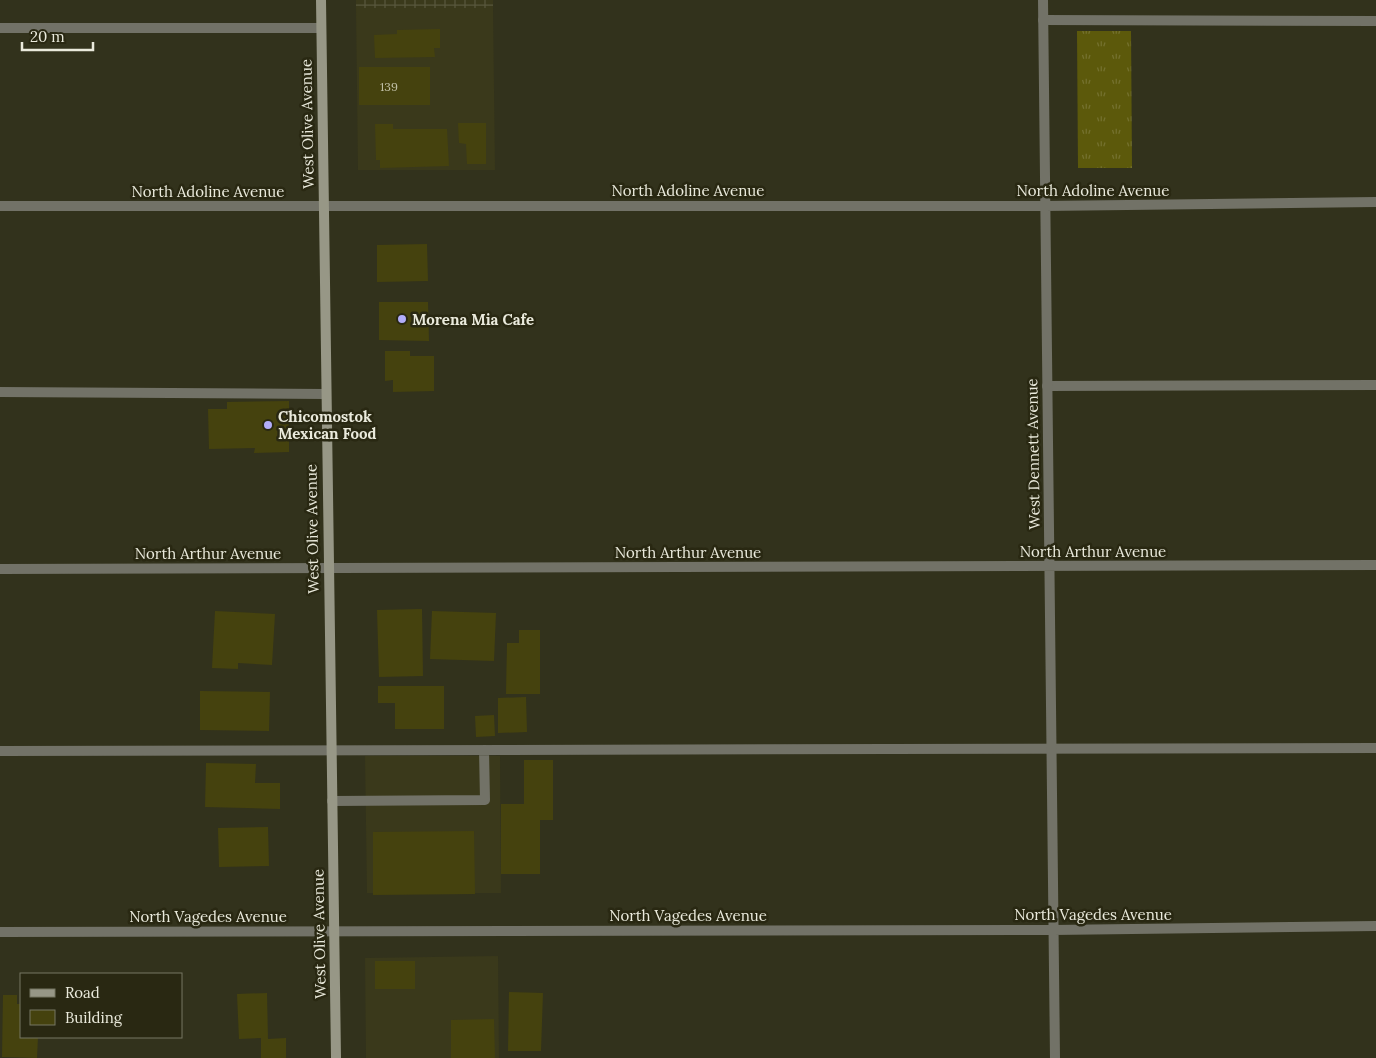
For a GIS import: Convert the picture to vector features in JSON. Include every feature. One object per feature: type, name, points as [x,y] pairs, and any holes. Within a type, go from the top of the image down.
[{"type":"main road","name":"West Olive Avenue","points":[[321,0],[330,750],[336,1058]]},
{"type":"street","name":"West Dennett Avenue","points":[[1043,0],[1055,1058]]},
{"type":"street","points":[[1043,20],[1376,21]]},
{"type":"street","points":[[0,28],[321,28]]},
{"type":"street","name":"North Adoline Avenue","points":[[0,206],[1045,206],[1376,202]]},
{"type":"street","points":[[1047,386],[1376,385]]},
{"type":"street","points":[[0,392],[325,394]]},
{"type":"street","name":"North Arthur Avenue","points":[[0,569],[1376,565]]},
{"type":"street","points":[[0,751],[1376,748]]},
{"type":"street","points":[[332,801],[485,800],[484,750]]},
{"type":"street","name":"North Vagedes Avenue","points":[[0,932],[1053,930],[1376,926]]},
{"type":"shaded area","points":[[356,0],[493,0],[493,8],[356,8]]},
{"type":"shaded area","points":[[356,8],[493,8],[495,170],[358,170]]},
{"type":"shaded area","points":[[365,756],[500,756],[501,893],[367,893]]},
{"type":"shaded area","points":[[498,956],[499,1058],[366,1058],[365,958]]},
{"type":"green space","points":[[1077,31],[1131,31],[1132,168],[1078,168]]},
{"type":"building","points":[[440,29],[440,48],[434,48],[435,57],[375,58],[374,35],[397,34],[397,30]]},
{"type":"building","points":[[359,67],[430,67],[430,105],[359,105]]},
{"type":"building","points":[[458,123],[486,123],[486,164],[467,164],[466,144],[459,143]]},
{"type":"building","points":[[375,124],[393,124],[393,129],[447,129],[449,166],[380,168],[380,160],[376,160]]},
{"type":"building","points":[[427,244],[428,281],[377,282],[377,245]]},
{"type":"building","points":[[379,302],[428,302],[429,341],[379,340]]},
{"type":"building","points":[[385,351],[410,351],[410,356],[434,356],[434,391],[393,392],[393,380],[385,381]]},
{"type":"building","points":[[289,401],[289,452],[254,453],[255,448],[209,449],[208,409],[227,409],[227,402]]},
{"type":"building","points":[[422,609],[423,676],[379,677],[377,610]]},
{"type":"building","points":[[215,611],[275,614],[272,665],[238,663],[238,669],[212,668]]},
{"type":"building","points":[[432,611],[496,613],[494,661],[430,659]]},
{"type":"building","points":[[519,630],[540,630],[540,694],[506,694],[507,643],[519,643]]},
{"type":"building","points":[[378,686],[444,686],[444,729],[395,729],[395,703],[378,703]]},
{"type":"building","points":[[200,691],[270,692],[269,731],[200,730]]},
{"type":"building","points":[[526,697],[527,732],[498,733],[498,698]]},
{"type":"building","points":[[494,715],[495,736],[476,737],[475,716]]},
{"type":"building","points":[[524,760],[553,760],[553,820],[540,820],[540,874],[501,874],[501,804],[524,804]]},
{"type":"building","points":[[206,763],[256,764],[255,783],[280,783],[280,809],[205,807]]},
{"type":"building","points":[[268,827],[269,866],[219,867],[218,828]]},
{"type":"building","points":[[474,831],[475,894],[373,895],[373,832]]},
{"type":"building","points":[[375,961],[415,961],[415,989],[375,989]]},
{"type":"building","points":[[509,992],[543,993],[541,1051],[508,1051]]},
{"type":"building","points":[[267,993],[268,1039],[286,1038],[286,1058],[261,1058],[261,1038],[239,1039],[237,994]]},
{"type":"building","points":[[3,995],[17,995],[17,1004],[20,1004],[20,1038],[38,1038],[37,1058],[2,1057]]},
{"type":"building","points":[[494,1019],[495,1058],[451,1058],[451,1020]]},
{"type":"place","name":"Morena Mia Cafe","points":[[402,319]]},
{"type":"place","name":"Chicomostok Mexican Food","points":[[268,425]]}]
